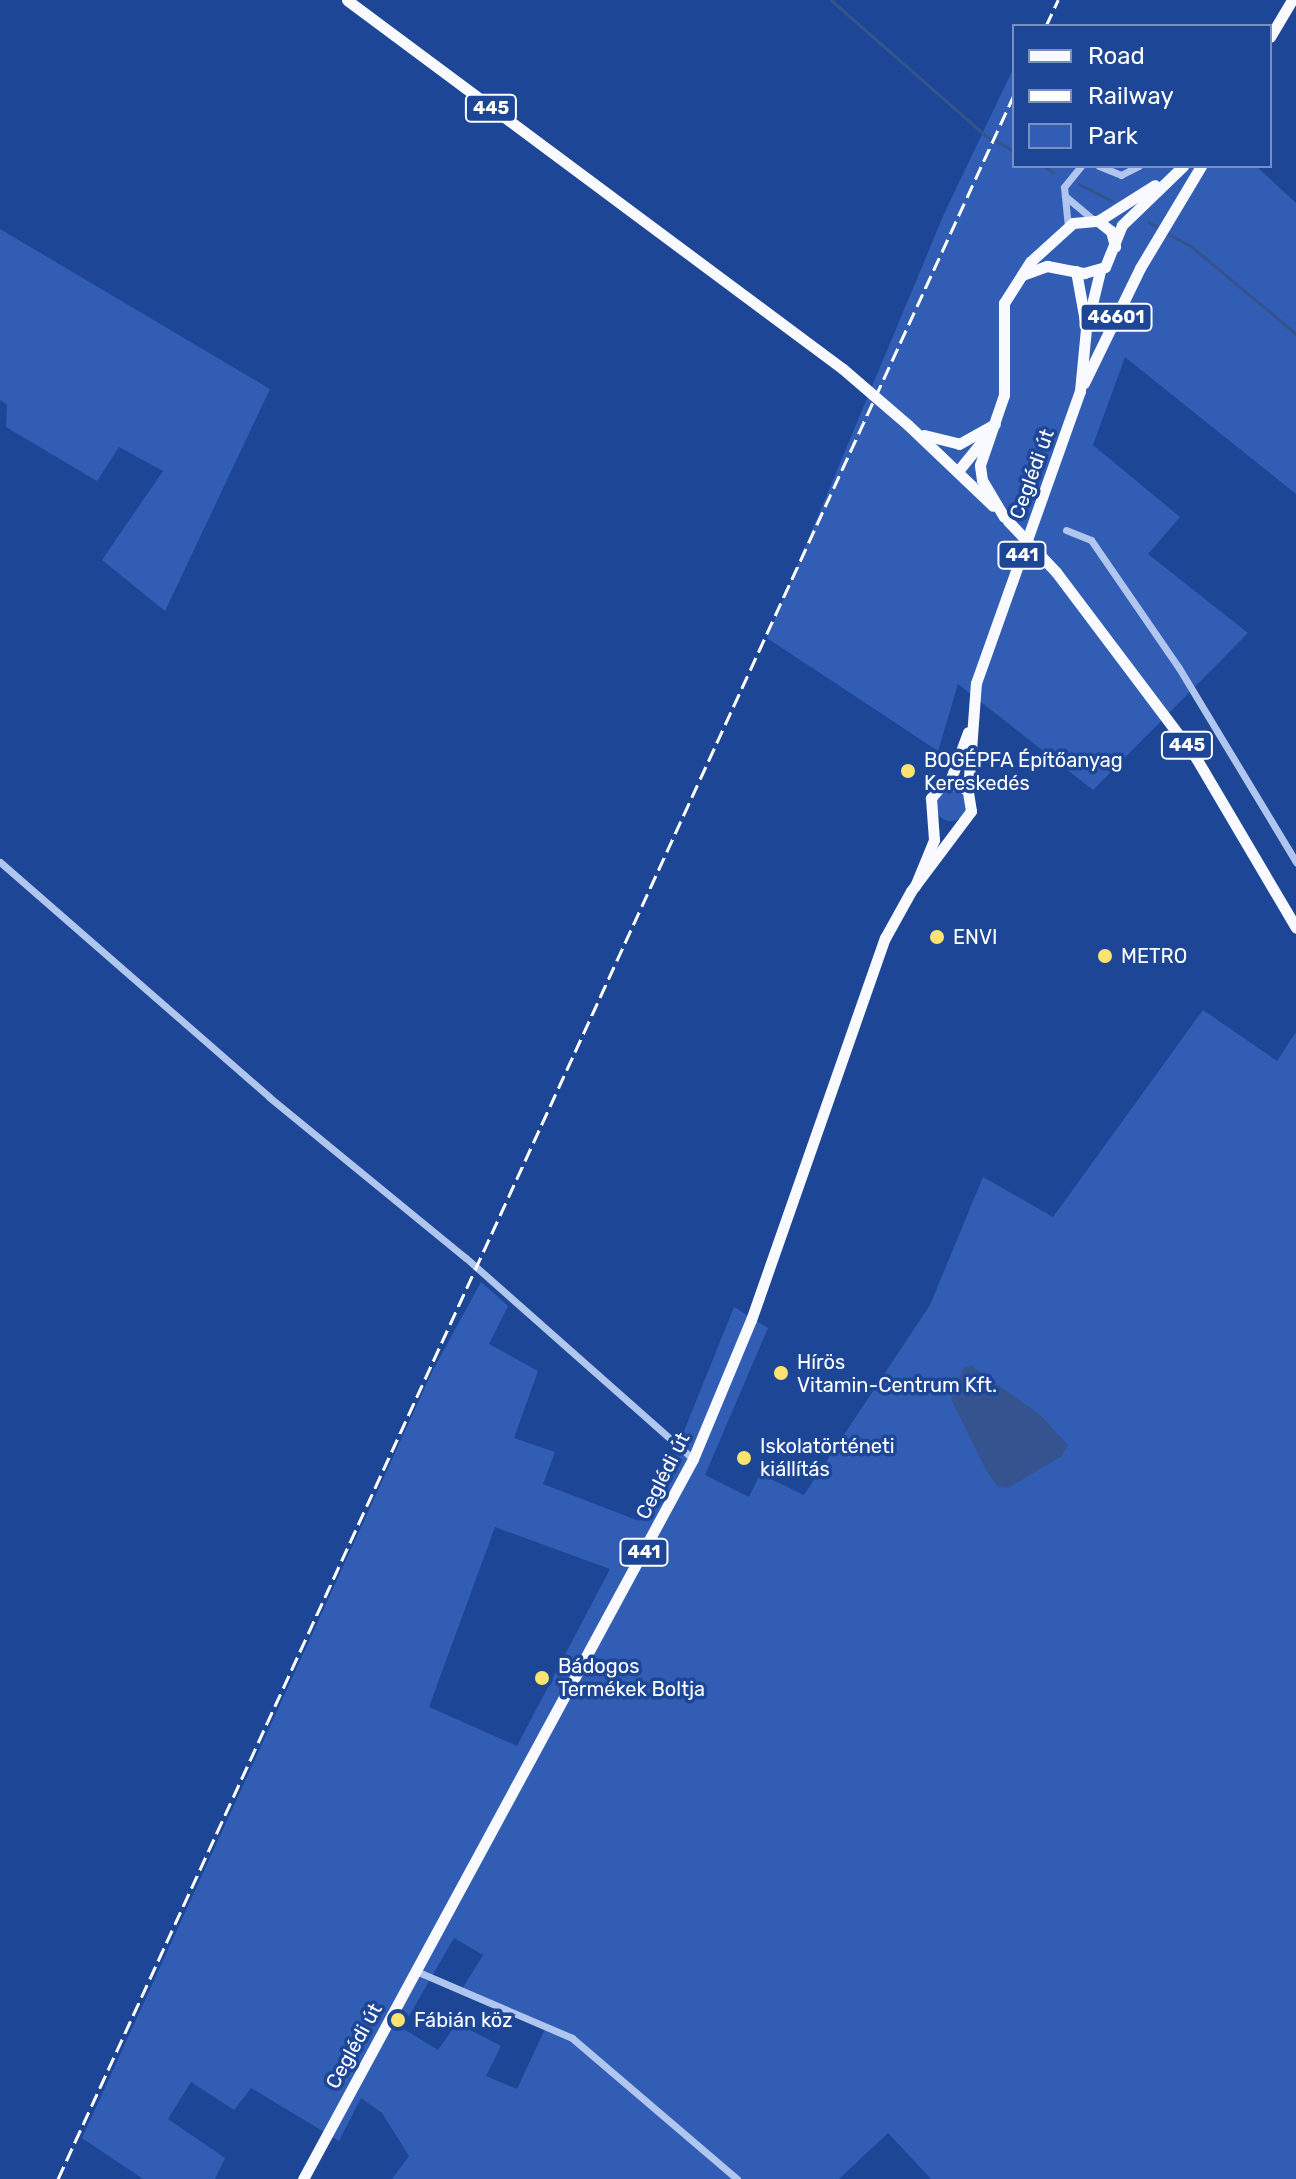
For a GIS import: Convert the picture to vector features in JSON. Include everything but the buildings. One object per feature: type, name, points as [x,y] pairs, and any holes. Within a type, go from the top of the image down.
[{"type":"main road","name":"445","points":[[347,0],[843,369],[958,471],[1056,572],[1196,758],[1296,928]]},
{"type":"main road","points":[[1272,34],[1292,0]]},
{"type":"main road","points":[[1006,519],[982,480],[980,465],[1004,395],[1001,318],[1018,277],[1066,230],[1095,220],[1179,168]]},
{"type":"main road","name":"441","points":[[1100,271],[1109,263],[1122,225],[1180,168]]},
{"type":"main road","name":"46601","points":[[1080,391],[1154,245],[1200,168]]},
{"type":"main road","points":[[1095,220],[1111,231],[1115,246]]},
{"type":"main road","name":"441","points":[[1066,230],[1061,248],[1074,269]]},
{"type":"main road","points":[[1018,277],[1047,266],[1100,271]]},
{"type":"main road","name":"Ceglédi út","points":[[1074,269],[1086,329]]},
{"type":"main road","name":"Ceglédi út","points":[[968,791],[976,683],[1080,391],[1086,329],[1100,271]]},
{"type":"main road","points":[[918,433],[959,444],[995,423]]},
{"type":"main road","points":[[958,471],[995,423]]},
{"type":"main road","name":"Ceglédi út","points":[[949,784],[971,720]]},
{"type":"main road","points":[[949,784],[968,791]]},
{"type":"main road","name":"441","points":[[934,816],[931,798],[949,784]]},
{"type":"main road","name":"441","points":[[962,823],[971,811],[968,791]]},
{"type":"main road","points":[[934,816],[947,825],[962,823]]},
{"type":"main road","name":"Ceglédi út","points":[[915,886],[934,840],[934,816]]},
{"type":"main road","name":"Ceglédi út","points":[[303,2179],[693,1459],[751,1320],[885,938],[915,886],[962,823]]},
{"type":"street","points":[[1066,230],[1066,180],[1079,168]]},
{"type":"street","points":[[1104,168],[1121,175],[1135,168]]},
{"type":"street","points":[[1064,194],[1095,220]]},
{"type":"street","points":[[1066,530],[1091,540],[1179,668],[1296,862]]},
{"type":"street","points":[[0,862],[269,1097],[466,1258],[693,1459]]},
{"type":"street","points":[[416,1971],[572,2038],[737,2179]]},
{"type":"green space","points":[[1012,71],[1012,168],[1258,168],[1296,203],[1296,494],[1125,357],[1093,445],[1180,517],[1148,554],[1248,633],[1093,790],[958,684],[938,751],[767,638],[944,214]]},
{"type":"green space","points":[[0,229],[270,389],[165,611],[102,560],[163,471],[119,447],[97,481],[6,427],[7,405],[0,400]]},
{"type":"green space","points":[[951,789],[962,794],[967,805],[962,816],[951,821],[940,816],[935,805],[940,794]]},
{"type":"green space","points":[[1203,1010],[1277,1061],[1296,1032],[1296,2179],[931,2179],[888,2133],[839,2179],[392,2179],[409,2156],[382,2113],[361,2098],[339,2141],[251,2088],[234,2110],[191,2082],[168,2119],[225,2158],[215,2179],[143,2179],[82,2138],[432,1372],[481,1282],[508,1306],[489,1344],[538,1371],[514,1438],[555,1452],[543,1484],[639,1521],[672,1461],[734,1307],[768,1328],[705,1475],[749,1497],[760,1474],[804,1495],[930,1305],[983,1177],[1053,1217]],"holes":[[[495,1527],[610,1569],[517,1746],[429,1707]],[[454,1938],[483,1955],[459,1994],[545,2029],[517,2089],[486,2076],[501,2046],[457,2023],[438,2050],[402,2028]]]},
{"type":"shaded area","points":[[972,1366],[1039,1414],[1068,1445],[1062,1456],[1008,1488],[998,1487],[986,1470],[951,1399],[963,1368]]},
{"type":"waterway","points":[[831,0],[986,136],[1012,150]]},
{"type":"waterway","points":[[1046,168],[1053,172]]},
{"type":"waterway","points":[[1079,184],[1112,201]]},
{"type":"waterway","points":[[1148,222],[1159,228]]},
{"type":"waterway","points":[[1165,232],[1192,247],[1296,334]]},
{"type":"railway","points":[[1047,24],[1058,0]]},
{"type":"railway","points":[[58,2179],[1012,99]]},
{"type":"place","name":"BOGÉPFA Építőanyag Kereskedés","points":[[908,771]]},
{"type":"place","name":"ENVI","points":[[937,937]]},
{"type":"place","name":"METRO","points":[[1105,956]]},
{"type":"place","name":"Hírös Vitamin-Centrum Kft.","points":[[781,1373]]},
{"type":"place","name":"Iskolatörténeti kiállítás","points":[[744,1458]]},
{"type":"place","name":"Bádogos Termékek Boltja","points":[[542,1678]]},
{"type":"place","name":"Fábián köz","points":[[398,2020]]}]
